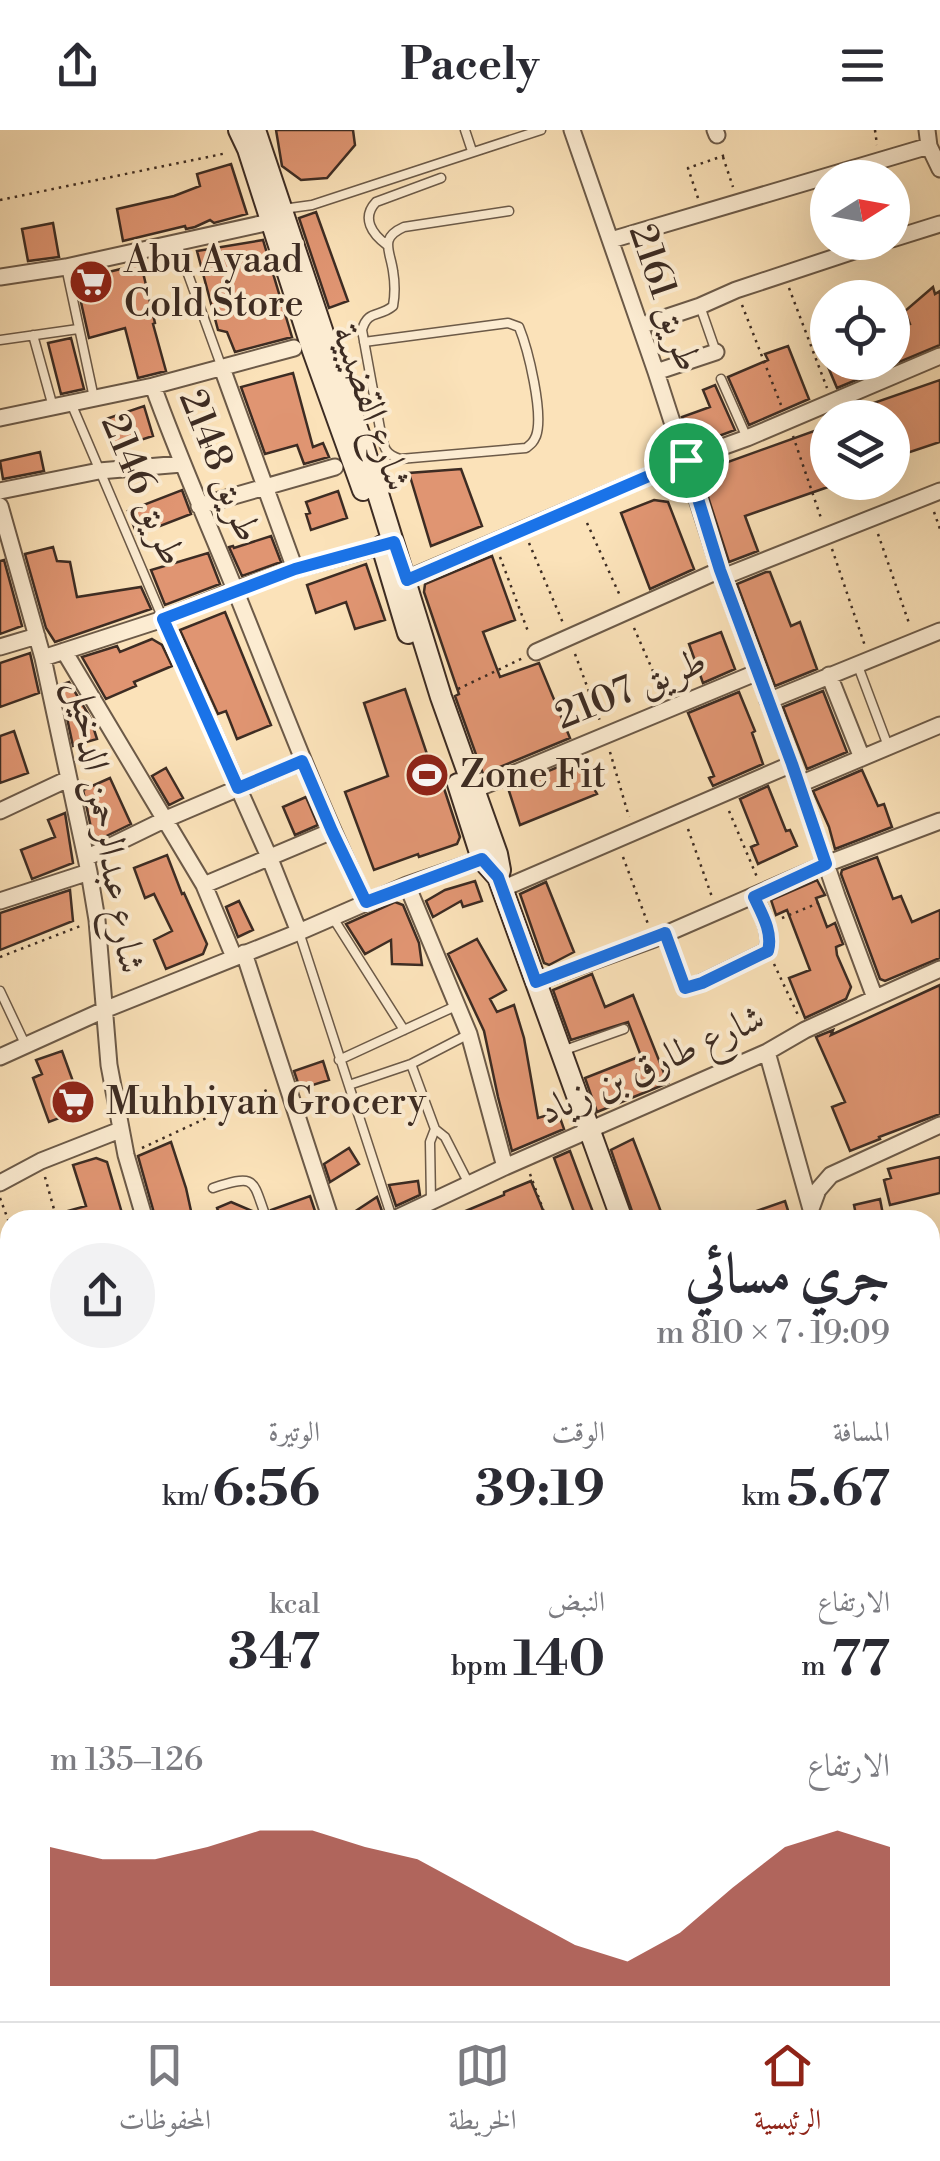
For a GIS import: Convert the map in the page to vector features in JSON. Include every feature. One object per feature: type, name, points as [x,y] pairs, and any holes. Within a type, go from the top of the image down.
[{"type":"street","name":"طريق 2161","points":[[572,130],[722,573],[875,998]]},
{"type":"street","name":"شارع القضيبية","points":[[247,136],[276,215],[312,348],[364,440],[388,544],[490,856],[618,1210]]},
{"type":"street","points":[[611,240],[738,204],[928,138],[940,169]]},
{"type":"street","points":[[0,277],[66,267],[276,215]]},
{"type":"street","points":[[910,233],[940,224]]},
{"type":"street","points":[[640,326],[828,260]]},
{"type":"street","points":[[0,418],[153,386],[294,348]]},
{"type":"street","points":[[656,372],[716,352]]},
{"type":"street","points":[[837,400],[940,356]]},
{"type":"street","points":[[222,368],[295,569]]},
{"type":"street","name":"طريق 2148","points":[[153,386],[302,761],[366,902]]},
{"type":"street","points":[[400,583],[810,411]]},
{"type":"street","points":[[0,491],[100,472],[182,464]]},
{"type":"street","points":[[199,506],[335,467]]},
{"type":"street","points":[[536,652],[722,573],[934,494]]},
{"type":"street","name":"شارع عبدالرحمن الدخيل","points":[[0,506],[43,658],[88,865],[120,1130],[142,1210]]},
{"type":"street","points":[[43,658],[163,619],[295,569],[388,544]]},
{"type":"street","name":"شارع القضيبية","points":[[400,583],[474,790],[490,856]]},
{"type":"street","name":"طريق 2146","points":[[163,619],[299,932]]},
{"type":"street","points":[[768,701],[940,631]]},
{"type":"street","points":[[0,647],[37,636]]},
{"type":"street","points":[[64,652],[204,884],[239,955],[328,1210]]},
{"type":"street","name":"طريق 2107","points":[[474,790],[758,672]]},
{"type":"street","points":[[829,676],[862,758]]},
{"type":"street","points":[[800,784],[940,726]]},
{"type":"street","points":[[0,901],[88,865],[166,820],[302,761]]},
{"type":"street","points":[[500,883],[617,842],[792,764]]},
{"type":"street","points":[[0,811],[68,780]]},
{"type":"street","points":[[536,982],[660,936],[826,864],[940,821]]},
{"type":"street","points":[[204,884],[332,831]]},
{"type":"street","points":[[0,1056],[407,885],[490,856]]},
{"type":"street","points":[[407,885],[470,1034],[505,1167]]},
{"type":"street","points":[[702,983],[768,951],[770,942],[759,895]]},
{"type":"street","name":"شارع طارق بن زياد","points":[[412,1210],[768,1052],[805,1030],[940,969]]},
{"type":"street","points":[[768,1052],[811,1210]]},
{"type":"street","points":[[813,1210],[818,1190],[830,1176],[940,1125]]},
{"type":"street","points":[[0,1183],[41,1161],[120,1130]]},
{"type":"lane","points":[[465,130],[472,151]]},
{"type":"lane","points":[[276,215],[541,130]]},
{"type":"lane","points":[[387,245],[372,232],[368,221],[371,207],[440,178]]},
{"type":"lane","points":[[364,342],[508,324],[519,327],[535,390],[534,441],[526,448],[400,459],[364,440],[362,330],[365,320],[373,314],[394,306],[387,245],[392,233],[404,227],[509,211]]},
{"type":"lane","points":[[176,241],[222,368]]},
{"type":"lane","points":[[66,267],[94,398]]},
{"type":"lane","points":[[700,306],[716,352]]},
{"type":"lane","points":[[0,340],[78,329]]},
{"type":"lane","points":[[33,335],[53,407]]},
{"type":"lane","points":[[722,380],[748,438]]},
{"type":"lane","name":"طريق 2146","points":[[71,403],[163,619]]},
{"type":"lane","points":[[858,664],[888,746]]},
{"type":"lane","points":[[334,918],[404,1030]]},
{"type":"lane","points":[[299,932],[389,1210]]},
{"type":"lane","points":[[660,936],[685,988],[702,983]]},
{"type":"lane","points":[[0,990],[26,1046]]},
{"type":"lane","points":[[340,1060],[458,1006]]},
{"type":"lane","points":[[0,1019],[11,1014]]},
{"type":"lane","points":[[561,1051],[624,1029]]},
{"type":"lane","points":[[349,1085],[411,1064],[470,1034]]},
{"type":"lane","points":[[411,1064],[435,1129],[445,1137],[470,1184]]},
{"type":"lane","points":[[430,1201],[430,1142],[435,1129]]},
{"type":"lane","points":[[213,1188],[248,1180],[253,1183],[263,1210]]},
{"type":"path","points":[[716,133],[738,204]]},
{"type":"path","points":[[0,200],[247,136]]},
{"type":"path","points":[[704,213],[688,168],[723,156]]},
{"type":"path","points":[[784,275],[831,400]]},
{"type":"path","points":[[736,290],[787,420]]},
{"type":"path","points":[[934,494],[940,529]]},
{"type":"path","points":[[866,500],[915,641]]},
{"type":"path","points":[[524,531],[605,734],[634,833]]},
{"type":"path","points":[[441,696],[536,652],[494,542]]},
{"type":"path","points":[[722,794],[759,895]]},
{"type":"path","points":[[682,812],[717,913]]},
{"type":"path","points":[[617,842],[660,936]]},
{"type":"path","points":[[767,924],[837,896]]},
{"type":"path","points":[[0,956],[97,920]]},
{"type":"path","points":[[768,951],[805,1030]]},
{"type":"path","points":[[126,1156],[286,1081]]},
{"type":"path","points":[[524,1158],[544,1210]]},
{"type":"path","points":[[41,1161],[54,1210]]},
{"type":"building","points":[[276,130],[353,130],[355,145],[327,178],[301,180],[282,166]]},
{"type":"building","points":[[231,164],[247,214],[123,241],[117,209],[200,186],[197,174]]},
{"type":"building","points":[[316,212],[348,301],[329,308],[299,218]]},
{"type":"building","points":[[53,223],[59,257],[28,261],[22,229]]},
{"type":"building","points":[[263,240],[292,337],[235,352],[227,332],[218,330],[197,251]]},
{"type":"building","points":[[141,264],[166,371],[138,378],[125,328],[89,338],[76,280]]},
{"type":"building","points":[[933,287],[935,294],[940,291],[940,345],[910,358],[910,324],[910,307]]},
{"type":"building","points":[[71,338],[84,389],[61,394],[48,343]]},
{"type":"building","points":[[788,346],[809,399],[749,425],[728,377],[768,360],[765,354]]},
{"type":"building","points":[[293,373],[313,447],[323,443],[329,457],[304,464],[297,445],[265,454],[241,387]]},
{"type":"building","points":[[834,380],[856,380],[837,388]]},
{"type":"building","points":[[940,380],[940,442],[910,452],[910,400],[882,400]]},
{"type":"building","points":[[715,385],[735,430],[692,446],[682,417],[710,407],[703,390]]},
{"type":"building","points":[[144,406],[153,436],[116,448],[106,419]]},
{"type":"building","points":[[810,432],[810,493],[745,516],[758,551],[729,562],[700,472]]},
{"type":"building","points":[[40,452],[44,471],[3,479],[0,461]]},
{"type":"building","points":[[461,469],[482,526],[431,546],[409,473]]},
{"type":"building","points":[[182,490],[191,514],[137,535],[128,511]]},
{"type":"building","points":[[338,491],[347,518],[311,530],[306,502]]},
{"type":"building","points":[[654,500],[668,502],[694,569],[650,589],[621,513]]},
{"type":"building","points":[[271,536],[281,562],[242,576],[229,547]]},
{"type":"building","points":[[53,547],[57,561],[70,562],[77,597],[141,587],[151,609],[55,642],[46,628],[25,554]]},
{"type":"building","points":[[208,553],[220,584],[165,605],[151,570]]},
{"type":"building","points":[[492,556],[515,620],[483,632],[500,677],[539,663],[570,738],[483,774],[424,592],[425,584]]},
{"type":"building","points":[[4,560],[22,626],[0,634],[0,561]]},
{"type":"building","points":[[366,564],[385,620],[355,629],[346,602],[316,613],[307,585]]},
{"type":"building","points":[[770,572],[791,626],[800,622],[817,669],[775,686],[737,584]]},
{"type":"building","points":[[225,612],[271,725],[237,739],[226,711],[218,714],[180,630]]},
{"type":"building","points":[[721,632],[735,669],[703,683],[689,644]]},
{"type":"building","points":[[152,639],[162,645],[172,666],[106,699],[82,657],[117,646],[120,652]]},
{"type":"building","points":[[30,653],[39,693],[0,707],[0,663]]},
{"type":"building","points":[[69,682],[90,717],[97,739],[73,746],[60,685]]},
{"type":"building","points":[[405,689],[460,837],[457,844],[374,870],[345,792],[388,776],[364,703]]},
{"type":"building","points":[[823,691],[847,752],[807,769],[783,707]]},
{"type":"building","points":[[739,692],[763,764],[713,786],[709,778],[714,776],[688,713]]},
{"type":"building","points":[[14,731],[28,773],[0,783],[0,736]]},
{"type":"building","points":[[577,759],[597,794],[520,825],[508,788]]},
{"type":"building","points":[[166,768],[183,798],[169,805],[152,776]]},
{"type":"building","points":[[862,770],[878,806],[884,804],[892,827],[835,849],[813,791]]},
{"type":"building","points":[[110,778],[131,824],[94,842],[83,790]]},
{"type":"building","points":[[768,786],[786,831],[790,830],[797,846],[758,864],[751,847],[758,844],[740,799]]},
{"type":"building","points":[[306,797],[318,825],[295,835],[283,807]]},
{"type":"building","points":[[65,813],[73,863],[32,879],[21,850],[55,837],[48,820]]},
{"type":"building","points":[[167,855],[207,944],[203,954],[166,969],[154,940],[172,931],[154,894],[145,898],[134,868]]},
{"type":"building","points":[[877,857],[893,899],[901,896],[912,922],[940,910],[940,958],[885,981],[880,979],[841,874],[842,870]]},
{"type":"building","points":[[817,880],[825,895],[816,898],[827,927],[835,923],[843,944],[836,947],[837,955],[851,987],[846,999],[805,1018],[789,978],[810,970],[787,910],[776,915],[771,900]]},
{"type":"building","points":[[475,881],[482,901],[463,907],[461,901],[433,917],[426,901],[445,890]]},
{"type":"building","points":[[546,882],[574,952],[549,965],[544,963],[520,894]]},
{"type":"building","points":[[70,890],[73,921],[0,950],[0,913]]},
{"type":"building","points":[[239,901],[253,930],[238,937],[226,907]]},
{"type":"building","points":[[395,902],[403,905],[419,943],[422,965],[392,964],[391,940],[365,954],[346,924]]},
{"type":"building","points":[[477,939],[506,990],[490,999],[497,1012],[514,1005],[538,1118],[558,1112],[564,1129],[512,1151],[484,1031],[448,954]]},
{"type":"building","points":[[592,974],[605,1007],[633,995],[668,1083],[597,1112],[585,1078],[641,1056],[628,1022],[571,1040],[553,990]]},
{"type":"building","points":[[940,985],[940,1114],[850,1151],[832,1107],[845,1102],[816,1037],[833,1030],[831,1035]]},
{"type":"building","points":[[62,1051],[83,1109],[49,1122],[33,1078],[42,1074],[36,1060]]},
{"type":"building","points":[[323,1061],[329,1080],[300,1089],[294,1071]]},
{"type":"building","points":[[633,1139],[660,1210],[632,1210],[611,1150]]},
{"type":"building","points":[[171,1142],[191,1210],[153,1210],[138,1156]]},
{"type":"building","points":[[349,1148],[359,1164],[330,1182],[324,1164]]},
{"type":"building","points":[[570,1151],[592,1210],[573,1210],[554,1158]]},
{"type":"building","points":[[940,1157],[940,1193],[890,1205],[884,1180],[891,1178],[888,1169]]},
{"type":"building","points":[[96,1158],[107,1162],[121,1210],[72,1210],[86,1206],[73,1165]]},
{"type":"building","points":[[418,1181],[420,1195],[396,1206],[389,1185]]},
{"type":"building","points":[[531,1181],[543,1210],[468,1210]]},
{"type":"building","points":[[310,1196],[315,1210],[271,1210]]},
{"type":"building","points":[[377,1197],[382,1210],[357,1210]]},
{"type":"building","points":[[880,1199],[882,1210],[855,1210],[854,1205]]},
{"type":"building","points":[[785,1201],[788,1210],[760,1210]]},
{"type":"building","points":[[231,1202],[250,1210],[218,1210]]},
{"type":"place","name":"Abu Ayaad Cold Store","points":[[91,282]]},
{"type":"place","name":"Zone Fit","points":[[427,775]]},
{"type":"place","name":"Muhbiyan Grocery","points":[[73,1102]]},
{"type":"route","points":[[686,460],[720,570],[826,864],[754,897],[767,924],[768,951],[685,988],[665,933],[536,982],[498,877],[482,859],[366,902],[302,761],[238,788],[163,619],[295,569],[394,542],[407,580],[686,460]]}]
